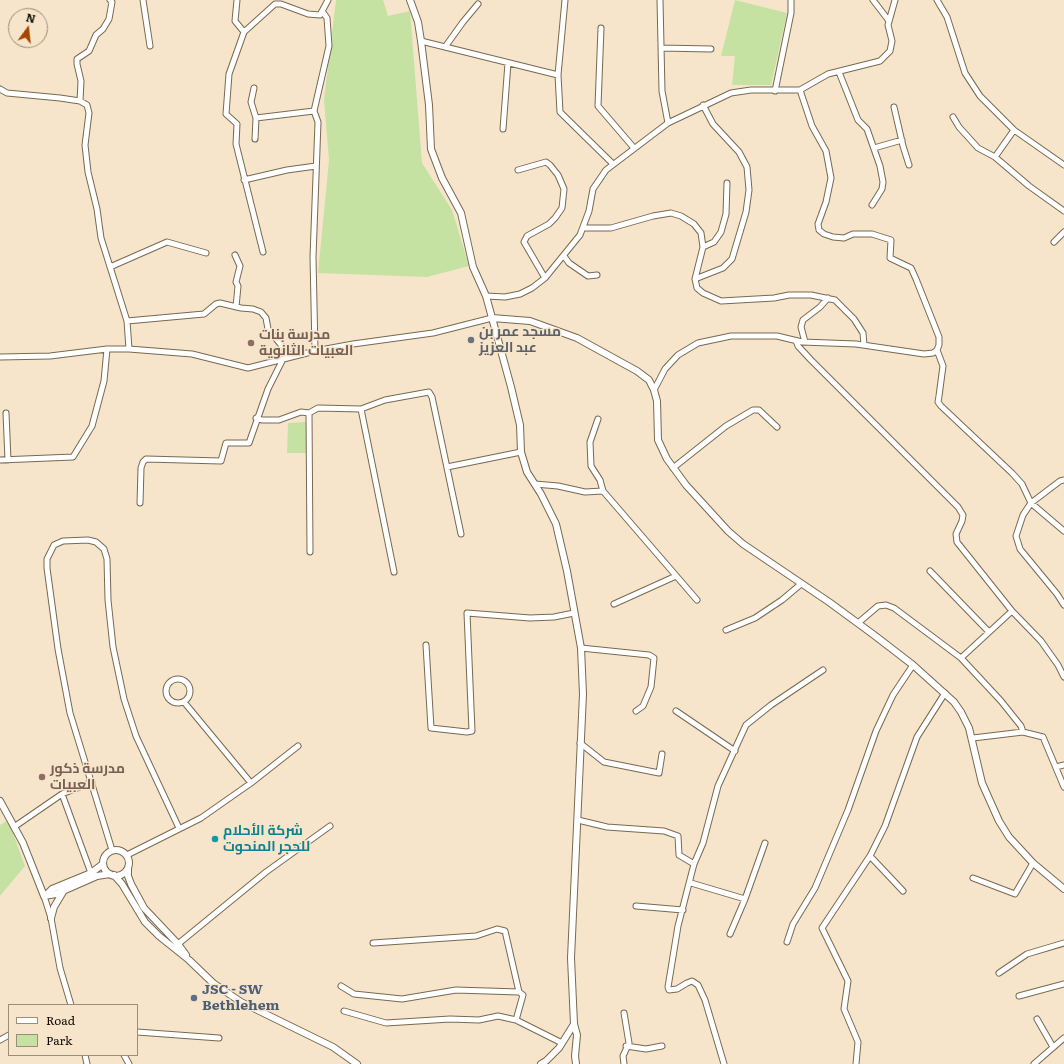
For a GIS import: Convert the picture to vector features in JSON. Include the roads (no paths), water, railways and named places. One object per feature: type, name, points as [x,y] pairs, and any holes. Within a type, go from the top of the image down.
[{"type":"street","points":[[80,101],[81,82],[77,59],[89,51],[96,35],[103,29],[109,20],[112,2],[110,0]]},
{"type":"street","points":[[143,0],[150,46]]},
{"type":"street","points":[[237,0],[235,21],[244,32]]},
{"type":"street","points":[[263,252],[236,144],[237,124],[226,114],[229,74],[244,32],[275,4],[282,4],[308,14],[320,15],[328,0]]},
{"type":"street","points":[[410,0],[418,22],[421,41],[429,105],[431,149],[442,178],[461,213],[473,267],[486,296],[520,425],[521,452],[528,472],[556,524],[567,571],[581,648],[583,694],[571,958],[574,1024],[577,1035],[574,1056],[576,1064]]},
{"type":"street","points":[[565,0],[558,75],[560,112],[613,164]]},
{"type":"street","points":[[660,0],[662,91],[668,123]]},
{"type":"street","points":[[775,91],[791,13],[791,0]]},
{"type":"street","points":[[873,0],[890,21]]},
{"type":"street","points":[[486,296],[505,297],[520,294],[532,288],[545,278],[564,256],[583,228],[589,211],[593,189],[606,170],[668,123],[703,105],[731,93],[751,90],[800,90],[828,74],[880,61],[890,51],[892,41],[888,25],[896,0]]},
{"type":"street","points":[[937,0],[947,17],[965,73],[980,96],[1014,130],[1064,165]]},
{"type":"street","points":[[445,47],[478,4]]},
{"type":"street","points":[[315,351],[313,257],[318,122],[314,111],[329,46],[327,18],[322,11]]},
{"type":"street","points":[[601,28],[598,106],[634,148]]},
{"type":"street","points":[[421,41],[558,75]]},
{"type":"street","points":[[661,48],[711,49]]},
{"type":"street","points":[[503,129],[508,63]]},
{"type":"street","points":[[839,72],[858,120],[868,129],[880,166],[883,182],[882,189],[872,205]]},
{"type":"street","points":[[254,88],[251,102],[256,118],[255,138]]},
{"type":"street","points":[[0,89],[7,94],[36,95],[80,101],[87,105],[89,113],[85,145],[88,172],[97,209],[101,238],[127,321],[129,349]]},
{"type":"street","points":[[654,390],[665,369],[678,355],[698,343],[731,336],[777,336],[805,342],[864,345],[924,354],[933,353],[937,350],[939,345],[939,337],[916,279],[911,268],[890,258],[891,240],[872,234],[853,234],[844,238],[833,237],[824,234],[819,230],[818,224],[826,202],[831,178],[826,151],[812,126],[800,90]]},
{"type":"street","points":[[695,279],[723,268],[732,259],[746,212],[749,190],[748,167],[739,152],[713,124],[703,105]]},
{"type":"street","points":[[894,107],[910,165]]},
{"type":"street","points":[[256,118],[314,111]]},
{"type":"street","points":[[953,117],[959,127],[978,148],[995,156],[1029,186],[1064,211]]},
{"type":"street","points":[[995,156],[1014,130]]},
{"type":"street","points":[[874,148],[902,140]]},
{"type":"street","points":[[518,170],[546,162],[558,175],[564,189],[565,195],[562,208],[556,218],[549,224],[527,236],[525,240],[545,278]]},
{"type":"street","points":[[244,180],[287,170],[316,166]]},
{"type":"street","points":[[702,246],[714,242],[721,232],[726,214],[727,183]]},
{"type":"street","points":[[583,228],[611,228],[653,216],[671,213],[681,216],[694,224],[701,233],[702,246],[695,279],[697,288],[703,293],[722,301],[774,298],[789,295],[811,295],[835,300],[854,318],[863,333],[864,345]]},
{"type":"street","points":[[1054,242],[1064,232]]},
{"type":"street","points":[[110,267],[167,242],[206,253]]},
{"type":"street","points":[[236,255],[240,266],[236,282],[238,286],[236,307]]},
{"type":"street","points":[[564,256],[569,263],[588,276],[597,275]]},
{"type":"street","points":[[805,342],[801,327],[803,320],[820,308],[828,298]]},
{"type":"street","points":[[127,321],[204,314],[216,304],[220,303],[262,312],[266,318],[268,329],[291,357]]},
{"type":"street","points":[[0,357],[50,356],[107,349],[129,349],[192,354],[248,368],[315,351],[353,344],[425,335],[492,318],[530,321],[577,338],[637,371],[649,380],[657,401],[658,440],[673,468],[686,485],[728,531],[743,544],[858,623],[913,666],[962,712],[972,738],[982,783],[1009,837],[1033,863],[1064,889]]},
{"type":"street","points":[[796,340],[798,346],[811,360],[958,507],[963,515],[956,534],[956,542],[1012,611],[1041,641],[1063,674]]},
{"type":"street","points":[[0,460],[73,457],[92,426],[104,381],[107,349]]},
{"type":"street","points":[[937,350],[943,366],[938,402],[1022,484],[1031,503],[1064,531]]},
{"type":"street","points":[[140,503],[143,462],[146,459],[221,461],[226,443],[249,443],[256,418],[283,359]]},
{"type":"street","points":[[256,418],[262,420],[279,420],[301,412],[309,413],[318,408],[361,409],[385,400],[429,392],[432,397],[461,534]]},
{"type":"street","points":[[361,409],[394,572]]},
{"type":"street","points":[[673,468],[726,426],[753,410],[759,410],[777,428]]},
{"type":"street","points":[[6,413],[8,460]]},
{"type":"street","points":[[309,413],[310,552]]},
{"type":"street","points":[[598,419],[590,442],[591,466],[600,480],[603,491],[697,600]]},
{"type":"street","points":[[447,467],[521,452]]},
{"type":"street","points":[[1064,480],[1060,481],[1031,503],[1018,527],[1016,536],[1020,549],[1064,605]]},
{"type":"street","points":[[535,484],[558,486],[585,492],[603,491]]},
{"type":"street","points":[[112,850],[70,713],[58,649],[47,568],[50,551],[54,545],[63,541],[75,539],[96,542],[104,548],[107,559],[108,600],[113,647],[124,700],[136,736],[179,828]]},
{"type":"street","points":[[930,571],[989,632]]},
{"type":"street","points":[[614,604],[676,576]]},
{"type":"street","points":[[726,630],[755,618],[782,600],[801,584]]},
{"type":"street","points":[[858,623],[878,606],[886,605],[894,608],[961,658],[1001,701],[1021,726],[1023,732]]},
{"type":"street","points":[[961,658],[1012,611]]},
{"type":"street","points":[[426,645],[431,728],[467,732],[472,731],[467,613],[530,618],[554,617],[574,613]]},
{"type":"street","points":[[581,648],[649,655],[654,658],[651,687],[644,706],[636,711]]},
{"type":"street","points":[[787,942],[794,924],[815,888],[848,810],[876,730],[893,695],[913,666]]},
{"type":"street","points":[[724,1064],[705,1000],[698,985],[692,981],[687,982],[677,989],[670,990],[668,987],[683,910],[691,883],[694,864],[703,843],[718,786],[746,725],[771,705],[823,670]]},
{"type":"street","points":[[182,679],[188,684],[190,692],[184,702],[172,702],[167,696],[166,688],[170,681],[182,679]]},
{"type":"street","points":[[856,1064],[858,1042],[844,1009],[848,981],[822,928],[870,856],[885,826],[917,736],[944,694]]},
{"type":"street","points":[[184,702],[251,783]]},
{"type":"street","points":[[676,711],[735,751]]},
{"type":"street","points":[[972,738],[1023,732],[1043,737],[1064,787]]},
{"type":"street","points":[[580,743],[604,762],[659,773],[662,754]]},
{"type":"street","points":[[127,855],[201,818],[251,783],[298,746]]},
{"type":"street","points":[[1056,767],[1064,765]]},
{"type":"street","points":[[14,827],[62,794],[92,782]]},
{"type":"street","points":[[62,794],[91,873]]},
{"type":"street","points":[[0,801],[23,843],[44,896],[51,918],[60,968],[71,1004]]},
{"type":"street","points":[[578,820],[606,827],[664,831],[678,836],[679,855],[694,864]]},
{"type":"street","points":[[178,944],[266,872],[330,826]]},
{"type":"street","points":[[730,934],[745,899],[765,843]]},
{"type":"street","points":[[44,896],[52,890],[91,873],[103,864],[105,856],[112,850],[120,850],[127,855],[129,859],[128,868],[131,884],[144,908],[178,944],[189,960],[212,983],[241,1002],[333,1047],[357,1064]]},
{"type":"street","points":[[870,856],[903,891]]},
{"type":"street","points":[[973,878],[1015,894],[1033,863]]},
{"type":"street","points":[[103,864],[122,884],[145,922],[174,950],[189,960]]},
{"type":"street","points":[[44,896],[63,891],[97,876],[123,874],[128,868]]},
{"type":"street","points":[[691,883],[745,899]]},
{"type":"street","points":[[51,918],[54,907],[63,891]]},
{"type":"street","points":[[636,906],[683,910]]},
{"type":"street","points":[[373,943],[476,936],[497,929],[504,931],[519,992],[523,995],[516,1020]]},
{"type":"street","points":[[999,973],[1027,954],[1064,943]]},
{"type":"street","points":[[1019,996],[1064,984]]},
{"type":"street","points":[[341,986],[354,994],[402,999],[456,990],[519,992]]},
{"type":"street","points":[[344,1011],[386,1023],[450,1018],[479,1020],[498,1016],[516,1020],[562,1043]]},
{"type":"street","points":[[624,1013],[629,1043],[626,1046],[623,1056],[624,1064]]},
{"type":"street","points":[[1037,1019],[1053,1047]]},
{"type":"street","points":[[541,1064],[546,1061],[562,1043],[574,1024]]},
{"type":"street","points":[[138,1032],[219,1038]]},
{"type":"street","points":[[1034,1064],[1064,1038]]},
{"type":"street","points":[[626,1046],[646,1049],[662,1046]]},
{"type":"place","name":"مسجد عمر بن عبد العزيز","points":[[471,340]]},
{"type":"place","name":"مدرسة بنات العبيات الثانوية","points":[[251,343]]},
{"type":"place","name":"مدرسة ذكور العبيات","points":[[42,777]]},
{"type":"place","name":"شركة الأحلام للحجر المنحوت","points":[[215,839]]},
{"type":"place","name":"JSC - SW Bethlehem","points":[[194,998]]}]
